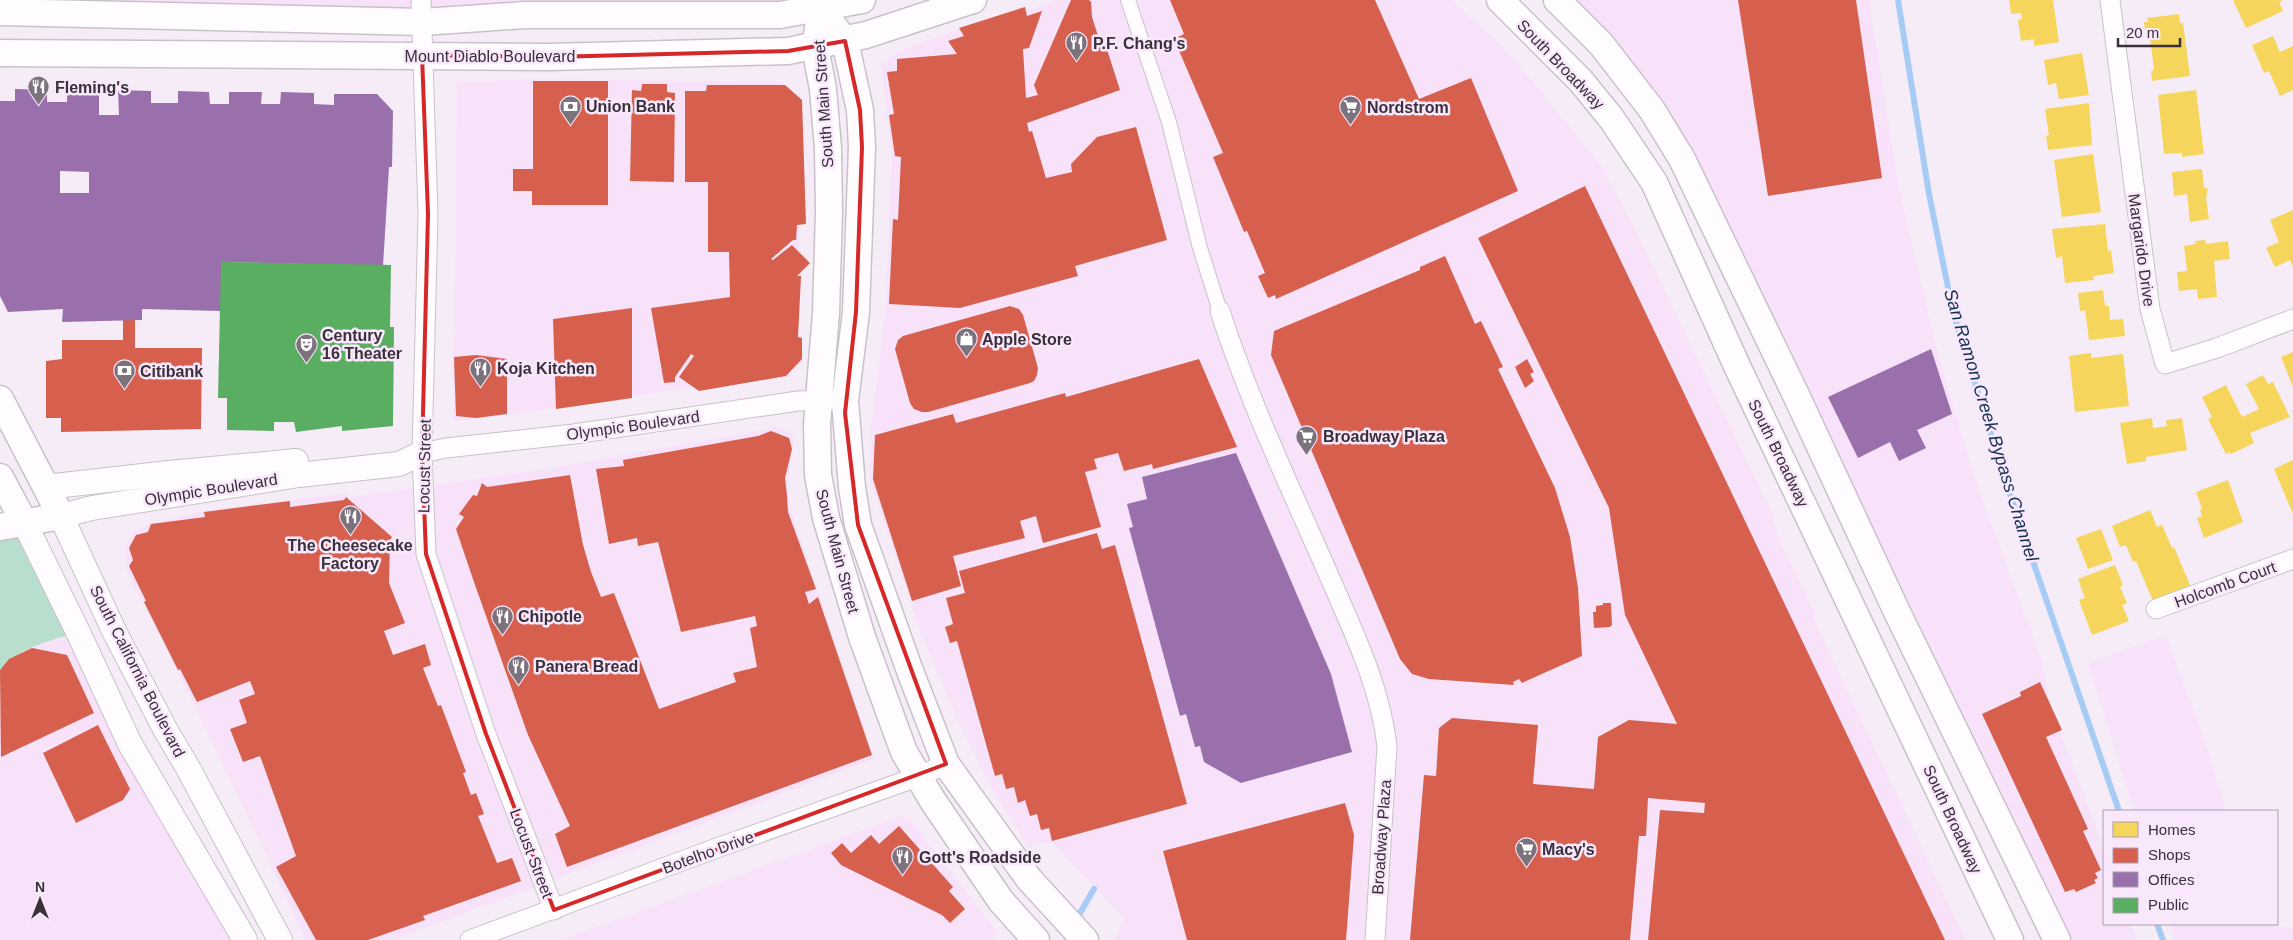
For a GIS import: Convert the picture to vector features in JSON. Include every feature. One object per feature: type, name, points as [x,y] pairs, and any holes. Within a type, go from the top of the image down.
[{"type":"main road","points":[[0,12],[422,11],[525,16],[780,16],[820,5],[862,0]]},
{"type":"main road","name":"Mount Diablo Boulevard","points":[[0,52],[619,56],[788,51],[845,41],[973,0]]},
{"type":"main road","name":"South Broadway","points":[[1500,0],[1580,80],[1611,118],[1654,182],[1733,358],[2010,940]]},
{"type":"main road","points":[[1557,0],[1601,44],[1652,110],[1682,158],[1796,395],[1897,612],[2057,940]]},
{"type":"main road","name":"South Main Street","points":[[820,5],[845,41],[860,110],[862,147],[856,312],[845,401],[852,487],[858,525],[910,671],[946,764],[1028,880],[1085,940]]},
{"type":"main road","name":"South Main Street","points":[[820,5],[815,47],[823,89],[828,193],[826,313],[818,400],[818,475],[826,518],[862,637],[904,752],[917,777],[1001,901],[1036,940]]},
{"type":"main road","name":"South California Boulevard","points":[[0,399],[61,516]]},
{"type":"main road","name":"Olympic Boulevard","points":[[3,489],[46,487]]},
{"type":"main road","points":[[3,489],[25,524]]},
{"type":"main road","name":"Olympic Boulevard","points":[[0,527],[61,516]]},
{"type":"street","name":"Broadway Plaza","points":[[1128,0],[1169,122],[1200,248],[1220,311],[1272,443],[1368,668],[1385,727],[1387,746],[1375,940]]},
{"type":"street","name":"Margarido Drive","points":[[2110,0],[2150,309],[2165,364],[2217,348],[2293,319]]},
{"type":"street","name":"Locust Street","points":[[422,11],[428,214],[422,453],[426,554],[486,734],[554,910]]},
{"type":"street","name":"Olympic Boulevard","points":[[61,516],[92,508],[289,477],[399,464],[422,453],[446,448],[574,434],[818,400],[845,401]]},
{"type":"street","name":"Olympic Boulevard","points":[[46,487],[398,450],[422,453]]},
{"type":"street","name":"South California Boulevard","points":[[61,516],[114,631],[164,729],[188,768],[280,940]]},
{"type":"street","points":[[25,524],[130,744],[245,940]]},
{"type":"street","name":"Holcomb Court","points":[[2156,609],[2293,559]]},
{"type":"street","name":"Botelho Drive","points":[[470,940],[717,848],[917,777],[946,764]]},
{"type":"highlighted area","points":[[845,41],[860,110],[862,147],[856,312],[845,413],[858,525],[946,764],[554,910],[486,734],[426,554],[422,453],[428,214],[422,55],[550,57],[788,51]]},
{"type":"shaded area","points":[[0,0],[862,0],[656,17]]},
{"type":"shaded area","name":"Broadway Plaza","points":[[1054,0],[1451,0],[1493,37],[1520,66],[1600,164],[1630,219],[1772,513],[1777,534],[1815,613],[1813,618],[1966,940],[1114,940],[1125,919],[1052,843],[1039,843],[1029,848],[992,789],[957,720],[920,630],[870,479],[871,430],[886,304],[892,156],[881,64],[905,49],[1026,7],[1028,10]]},
{"type":"shaded area","points":[[1557,0],[1869,0],[1898,183],[1937,350],[1982,499],[2042,661],[2050,704],[2103,845],[2103,925],[2131,925],[2137,940],[2039,940],[1950,721],[1703,195]]},
{"type":"shaded area","points":[[530,79],[781,82],[796,96],[802,181],[794,362],[783,373],[510,415],[454,421],[452,355],[455,330],[457,82]]},
{"type":"shaded area","points":[[779,427],[787,429],[793,435],[793,449],[788,479],[788,503],[874,759],[393,940],[306,940],[193,702],[126,569],[125,546],[133,532],[151,523],[204,511],[344,493],[350,497],[550,468]]},
{"type":"shaded area","points":[[78,632],[245,940],[0,940],[0,670],[9,659],[32,648]]},
{"type":"shaded area","points":[[2166,635],[2210,756],[2226,810],[2134,810],[2088,663]]},
{"type":"shaded area","points":[[902,816],[910,820],[998,932],[992,940],[561,940]]},
{"type":"shaded area","points":[[2169,925],[2267,925],[2293,928],[2293,940],[2174,940]]},
{"type":"green space","points":[[25,524],[78,632],[26,650],[0,670],[0,527]]},
{"type":"building: Homes","points":[[2009,0],[2053,0],[2059,42],[2034,46],[2034,39],[2021,41],[2018,20],[2022,19],[2021,13],[2011,14]]},
{"type":"building: Homes","points":[[2233,0],[2283,0],[2279,2],[2283,11],[2246,28]]},
{"type":"building: Homes","points":[[2179,14],[2180,23],[2183,23],[2190,76],[2152,81],[2151,71],[2154,70],[2149,30],[2145,30],[2144,22],[2148,22],[2147,18]]},
{"type":"building: Homes","points":[[2273,36],[2280,52],[2293,46],[2293,90],[2280,96],[2269,71],[2264,73],[2252,45]]},
{"type":"building: Homes","points":[[2082,53],[2089,95],[2059,99],[2056,83],[2048,85],[2044,60]]},
{"type":"building: Homes","points":[[2196,90],[2204,154],[2182,157],[2182,153],[2164,154],[2158,95]]},
{"type":"building: Homes","points":[[2089,103],[2092,145],[2048,150],[2046,136],[2049,135],[2045,109]]},
{"type":"building: Homes","points":[[2093,154],[2101,212],[2062,217],[2054,160]]},
{"type":"building: Homes","points":[[2202,169],[2204,187],[2208,189],[2206,197],[2209,219],[2190,222],[2187,194],[2174,196],[2172,172]]},
{"type":"building: Homes","points":[[2293,210],[2293,267],[2290,260],[2275,267],[2266,248],[2279,242],[2270,220]]},
{"type":"building: Homes","points":[[2105,224],[2108,251],[2111,250],[2114,273],[2093,276],[2094,280],[2065,283],[2062,256],[2056,258],[2052,229]]},
{"type":"building: Homes","points":[[2205,240],[2206,244],[2228,241],[2230,259],[2214,261],[2217,297],[2198,299],[2197,289],[2179,291],[2177,272],[2187,271],[2184,246],[2196,244],[2195,241]]},
{"type":"building: Homes","points":[[2103,290],[2105,306],[2109,306],[2110,320],[2123,319],[2125,336],[2089,340],[2085,310],[2080,311],[2078,293]]},
{"type":"building: Homes","points":[[2293,352],[2293,387],[2281,357]]},
{"type":"building: Homes","points":[[2091,353],[2091,358],[2123,354],[2129,406],[2075,412],[2069,356]]},
{"type":"building: Homes","points":[[2263,375],[2268,384],[2273,382],[2290,417],[2250,433],[2254,443],[2231,454],[2230,452],[2226,454],[2208,419],[2212,417],[2202,397],[2226,385],[2242,417],[2259,409],[2246,384]]},
{"type":"building: Homes","points":[[2152,418],[2153,428],[2167,426],[2166,420],[2182,418],[2187,450],[2146,457],[2146,461],[2127,464],[2120,423]]},
{"type":"building: Homes","points":[[2293,460],[2293,514],[2274,469]]},
{"type":"building: Homes","points":[[2228,480],[2243,522],[2204,538],[2197,518],[2202,516],[2200,510],[2202,509],[2196,492]]},
{"type":"building: Homes","points":[[2150,510],[2157,527],[2162,525],[2172,548],[2174,547],[2190,585],[2176,591],[2177,595],[2167,599],[2165,595],[2153,601],[2136,561],[2133,562],[2126,545],[2120,547],[2112,526]]},
{"type":"building: Homes","points":[[2101,529],[2113,560],[2088,569],[2076,538]]},
{"type":"building: Homes","points":[[2115,565],[2123,585],[2120,587],[2127,603],[2122,605],[2129,621],[2092,635],[2079,600],[2085,598],[2078,579]]},
{"type":"building: Shops","points":[[1071,0],[1089,0],[1091,2],[1092,17],[1099,39],[1103,37],[1120,90],[1027,123],[1029,132],[1032,131],[1046,178],[1072,172],[1071,164],[1097,137],[1136,127],[1167,240],[1075,266],[1078,276],[960,308],[889,304],[893,219],[898,220],[901,157],[895,156],[889,115],[894,114],[887,72],[897,71],[897,59],[957,54],[948,41],[964,36],[959,28],[1025,7],[1027,16],[1042,11],[1029,48],[1023,49],[1026,98],[1038,95],[1034,85]]},
{"type":"building: Shops","name":"Nordstrom","points":[[1170,0],[1375,0],[1419,99],[1471,78],[1518,191],[1276,299],[1275,295],[1268,298],[1258,276],[1265,273],[1247,231],[1244,232],[1213,157],[1223,153],[1174,39],[1184,34]]},
{"type":"building: Shops","points":[[1738,0],[1856,0],[1882,178],[1768,196]]},
{"type":"building: Shops","name":"Union Bank","points":[[533,81],[608,81],[608,205],[532,205],[532,191],[513,191],[513,169],[533,169]]},
{"type":"building: Shops","points":[[642,84],[667,84],[667,92],[675,93],[674,182],[630,181],[632,90],[641,91]]},
{"type":"building: Shops","points":[[707,85],[785,85],[802,100],[806,224],[797,225],[796,240],[793,240],[771,259],[773,260],[792,245],[810,263],[797,276],[801,276],[798,337],[802,338],[802,359],[786,376],[699,391],[679,377],[694,356],[691,354],[675,377],[675,382],[664,383],[651,308],[730,297],[729,252],[708,252],[708,182],[685,182],[685,91],[706,91]]},
{"type":"building: Shops","points":[[1585,186],[1945,940],[1648,940],[1660,810],[1704,813],[1705,803],[1648,798],[1646,836],[1639,836],[1630,940],[1410,940],[1424,775],[1436,776],[1439,728],[1452,718],[1538,725],[1533,784],[1594,789],[1598,737],[1629,720],[1677,724],[1625,615],[1609,508],[1478,238]]},
{"type":"building: Shops","points":[[1445,256],[1475,324],[1481,321],[1503,367],[1498,369],[1555,488],[1570,537],[1578,588],[1582,656],[1522,683],[1519,679],[1513,682],[1514,685],[1429,679],[1412,674],[1400,659],[1271,355],[1274,331],[1420,270],[1420,267]]},
{"type":"building: Shops","name":"Apple Store","points":[[1010,306],[1019,309],[1023,315],[1038,368],[1034,381],[928,412],[914,409],[910,403],[895,349],[898,340],[903,336]]},
{"type":"building: Shops","points":[[632,308],[632,398],[556,409],[553,319]]},
{"type":"building: Shops","name":"Citibank","points":[[123,320],[135,320],[135,348],[202,348],[201,429],[61,432],[61,418],[46,418],[46,361],[62,359],[62,340],[123,340]]},
{"type":"building: Shops","name":"Koja Kitchen","points":[[476,355],[507,359],[507,414],[476,418],[456,416],[454,357]]},
{"type":"building: Shops","points":[[1199,359],[1237,447],[1153,469],[1152,464],[1124,471],[1118,453],[1094,459],[1097,469],[1085,472],[1101,527],[1043,543],[1036,516],[1020,521],[1025,538],[953,556],[961,586],[912,601],[873,479],[875,435],[953,414],[956,423],[1065,393],[1066,397]]},
{"type":"building: Shops","points":[[1527,359],[1534,372],[1530,374],[1534,381],[1525,388],[1515,367]]},
{"type":"building: Shops","points":[[771,431],[789,438],[792,449],[785,478],[788,512],[816,589],[805,592],[809,604],[818,597],[872,755],[567,867],[555,834],[570,826],[528,735],[456,529],[464,517],[459,514],[473,495],[477,496],[482,483],[487,487],[570,475],[583,545],[591,572],[601,597],[614,593],[659,709],[736,682],[733,673],[757,667],[750,628],[757,626],[755,616],[681,632],[658,542],[638,546],[637,538],[609,544],[596,469],[624,466],[623,460],[758,436]]},
{"type":"building: Shops","points":[[346,497],[392,537],[390,540],[389,583],[405,623],[384,631],[393,655],[425,644],[431,665],[423,668],[438,706],[441,705],[466,772],[463,773],[471,795],[476,793],[484,814],[478,816],[497,863],[512,858],[521,881],[423,916],[425,920],[368,940],[316,940],[276,867],[296,856],[260,756],[243,762],[230,729],[247,723],[239,700],[255,694],[250,681],[197,702],[180,669],[178,670],[144,602],[146,601],[129,566],[133,560],[129,548],[136,535],[148,532],[151,524],[205,517],[204,512],[290,501],[290,507],[344,500]]},
{"type":"building: Shops","points":[[1097,533],[1102,549],[1115,545],[1187,804],[1052,841],[1049,828],[1041,830],[1037,814],[1030,816],[1025,800],[1018,803],[1014,787],[1006,789],[1002,774],[995,776],[957,641],[950,643],[945,627],[953,624],[946,598],[965,593],[959,571]]},
{"type":"building: Shops","points":[[1603,603],[1611,603],[1612,625],[1610,627],[1594,628],[1593,612],[1596,612],[1596,606],[1603,605]]},
{"type":"building: Shops","points":[[32,648],[67,655],[94,713],[1,757],[0,670],[9,659]]},
{"type":"building: Shops","points":[[2040,682],[2062,730],[2046,737],[2088,829],[2083,831],[2101,870],[2095,873],[2098,878],[2094,880],[2096,883],[2076,892],[2074,889],[2065,892],[1982,714],[2021,696],[2020,692]]},
{"type":"building: Shops","points":[[98,725],[130,789],[123,800],[76,823],[43,753]]},
{"type":"building: Shops","points":[[1345,803],[1354,835],[1346,940],[1187,940],[1163,851]]},
{"type":"building: Shops","name":"Gott's Roadside","points":[[899,826],[953,887],[949,891],[965,909],[950,923],[942,915],[841,865],[831,853],[842,843],[851,853],[871,835],[879,844]]},
{"type":"building: Offices","points":[[15,89],[47,90],[47,102],[67,102],[67,90],[99,91],[99,115],[119,115],[118,90],[151,91],[151,103],[178,103],[178,91],[209,92],[210,104],[229,104],[229,92],[262,92],[261,104],[280,104],[281,92],[314,93],[314,104],[334,105],[334,94],[377,94],[393,111],[392,167],[389,167],[383,266],[221,262],[221,311],[142,309],[142,320],[62,322],[63,309],[8,312],[0,296],[0,101],[15,101]],"holes":[[[60,171],[89,172],[89,193],[60,193]]]},
{"type":"building: Offices","points":[[1931,349],[1952,414],[1917,430],[1926,448],[1899,461],[1890,442],[1858,458],[1828,397]]},
{"type":"building: Offices","points":[[1236,453],[1331,674],[1352,752],[1241,783],[1204,762],[1200,746],[1195,747],[1186,714],[1180,716],[1129,528],[1133,527],[1127,504],[1147,499],[1142,477]]},
{"type":"building: Public","name":"Century 16 Theater","points":[[221,262],[391,265],[390,327],[394,327],[393,426],[342,431],[342,426],[296,432],[294,422],[274,422],[274,431],[227,430],[227,398],[218,398]]},
{"type":"waterway","name":"San Ramon Creek Bypass Channel","points":[[1898,0],[1929,194],[1953,312],[2005,480],[2119,810]]},
{"type":"waterway","points":[[1076,920],[1094,889]]},
{"type":"waterway","name":"San Ramon Creek Bypass Channel","points":[[2157,925],[2163,940]]},
{"type":"place","name":"P.F. Chang's","points":[[1077,62]]},
{"type":"place","name":"Fleming's","points":[[39,106]]},
{"type":"place","name":"Union Bank","points":[[570,125]]},
{"type":"place","name":"Nordstrom","points":[[1351,126]]},
{"type":"place","name":"Apple Store","points":[[966,358]]},
{"type":"place","name":"Century 16 Theater","points":[[306,363]]},
{"type":"place","name":"Koja Kitchen","points":[[481,387]]},
{"type":"place","name":"Citibank","points":[[124,390]]},
{"type":"place","name":"Broadway Plaza","points":[[1307,455]]},
{"type":"place","name":"The Cheesecake Factory","points":[[350,535]]},
{"type":"place","name":"Chipotle","points":[[502,635]]},
{"type":"place","name":"Panera Bread","points":[[519,685]]},
{"type":"place","name":"Macy's","points":[[1526,868]]},
{"type":"place","name":"Gott's Roadside","points":[[903,876]]}]
